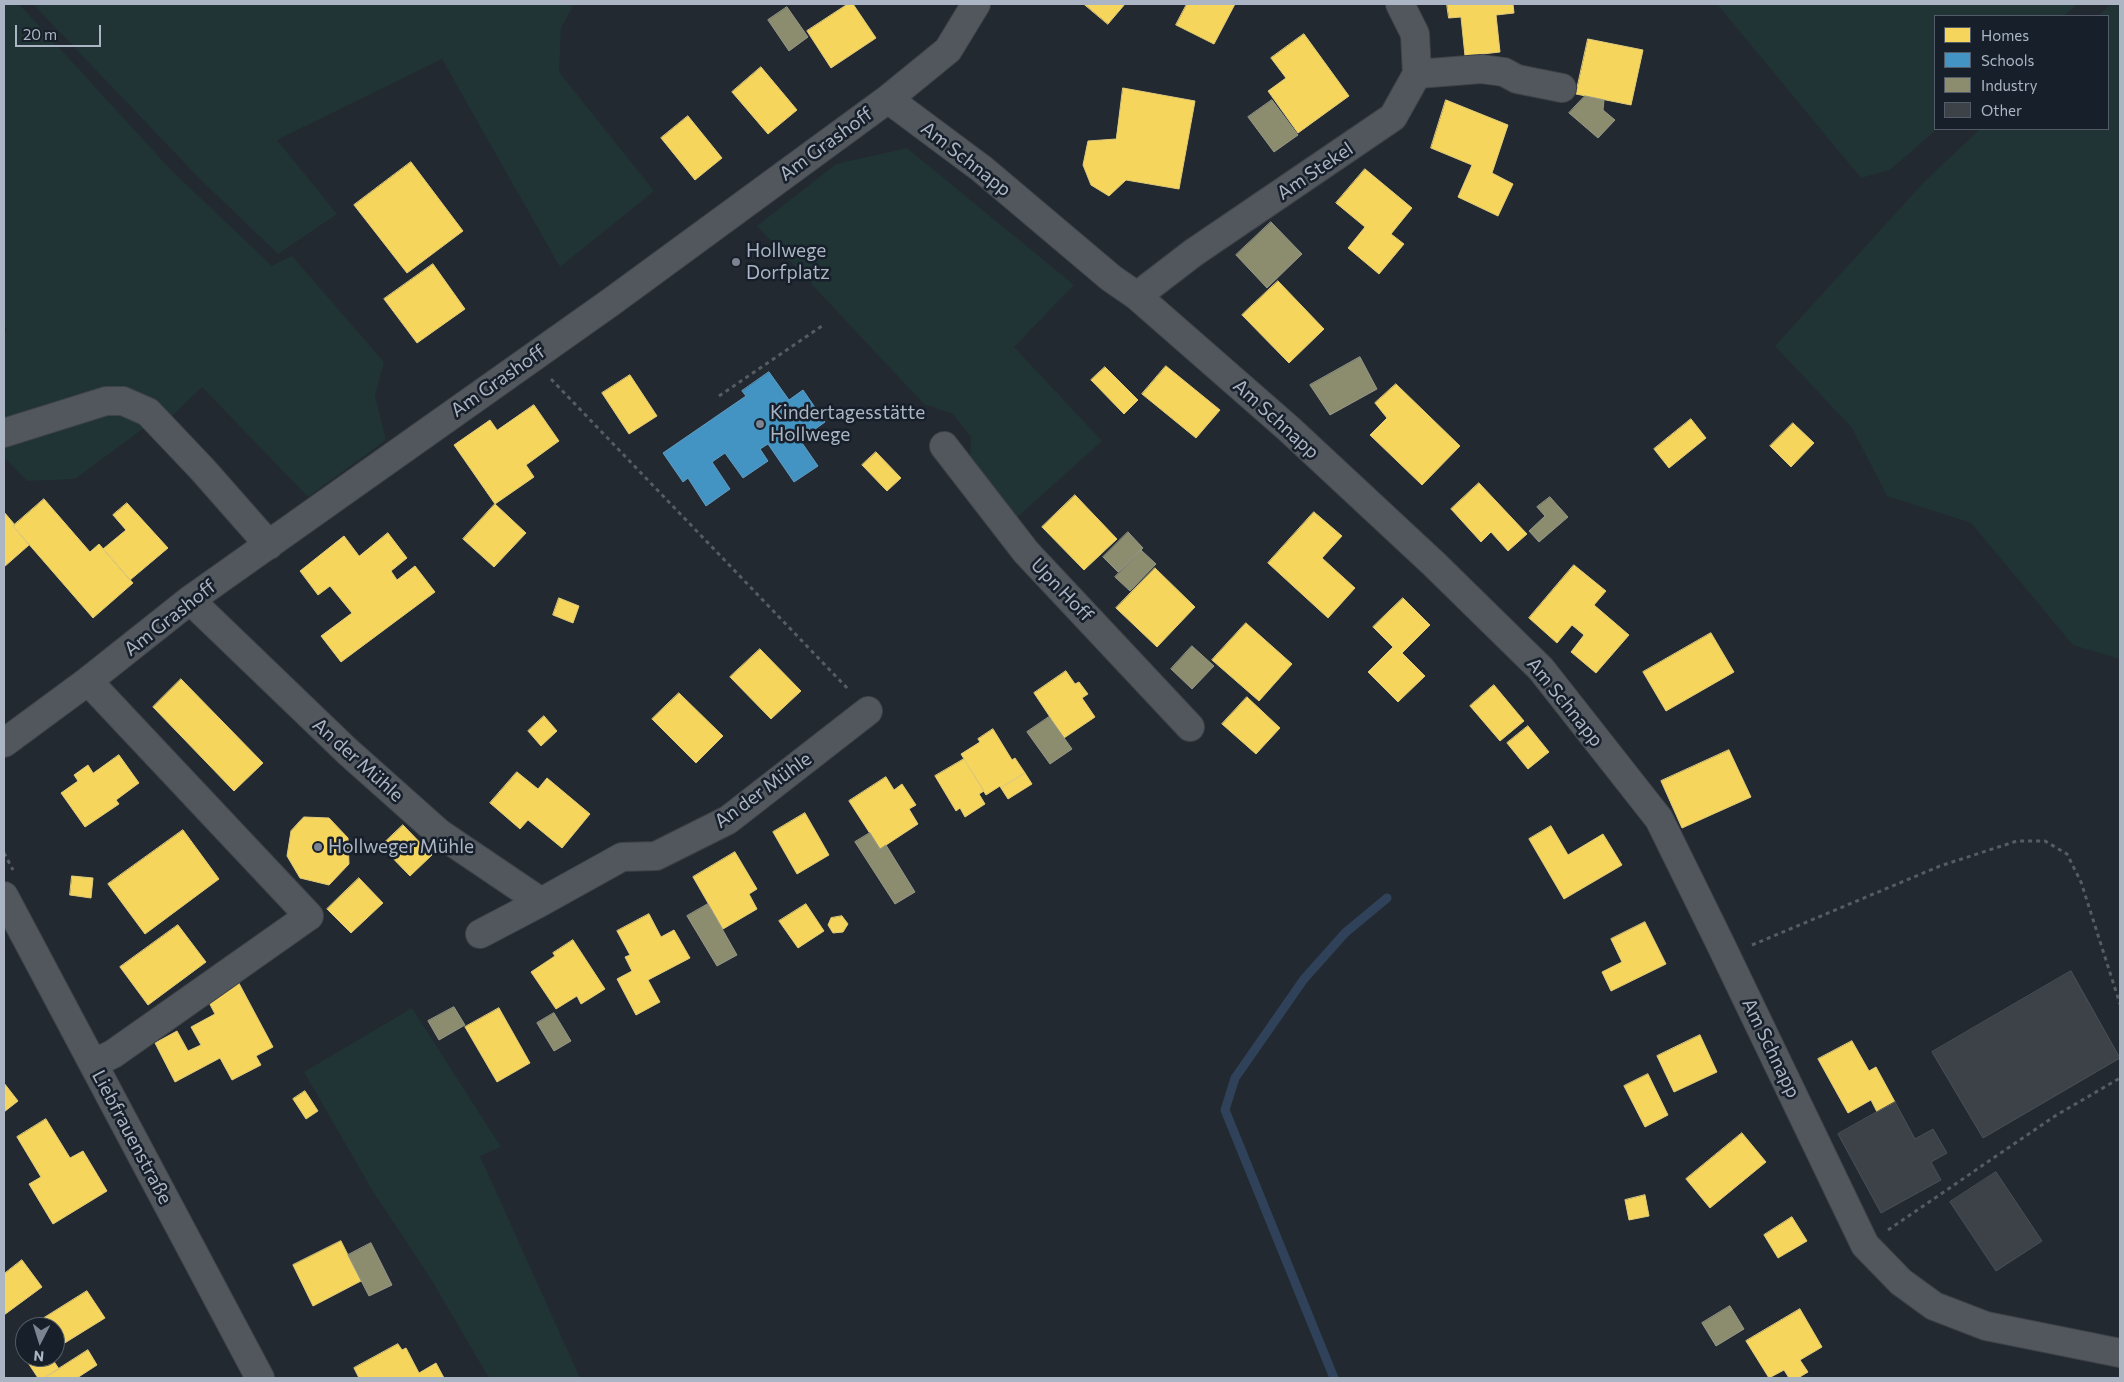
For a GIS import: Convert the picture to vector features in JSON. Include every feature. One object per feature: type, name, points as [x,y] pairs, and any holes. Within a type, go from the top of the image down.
[{"type":"street","name":"Am Grashoff","points":[[4,743],[88,681],[190,600],[531,358],[888,99],[948,50],[976,4]]},
{"type":"street","points":[[1400,4],[1415,34],[1417,74],[1481,69],[1504,72],[1517,79],[1562,88]]},
{"type":"street","name":"Am Stekel","points":[[1136,296],[1193,253],[1393,117],[1417,74]]},
{"type":"street","name":"Am Schnapp","points":[[888,99],[982,169],[1111,278],[1136,296],[1325,463],[1434,564],[1541,669],[1659,819],[1865,1245],[1901,1282],[1934,1306],[1986,1326],[2120,1353]]},
{"type":"street","points":[[4,433],[106,401],[123,401],[148,412],[203,470],[269,545]]},
{"type":"street","name":"Upn Hoff","points":[[944,446],[1026,552],[1190,726]]},
{"type":"street","name":"An der Mühle","points":[[190,600],[347,752],[439,833],[541,902]]},
{"type":"street","points":[[88,681],[309,916],[113,1054],[94,1064]]},
{"type":"street","name":"An der Mühle","points":[[480,934],[622,857],[656,856],[728,820],[868,711]]},
{"type":"street","name":"Liebfrauenstraße","points":[[4,896],[260,1378]]},
{"type":"path","points":[[719,396],[822,326]]},
{"type":"path","points":[[531,358],[868,711]]},
{"type":"path","points":[[1726,956],[1940,866],[2017,841],[2045,841],[2067,854],[2081,882],[2120,1004]]},
{"type":"path","points":[[1865,1245],[2055,1116],[2120,1078]]},
{"type":"shaded area","points":[[4,4],[19,4],[171,170],[272,266],[292,256],[384,362],[375,396],[386,440],[308,497],[202,387],[168,420],[148,403],[4,422],[4,336],[7,329],[4,325]]},
{"type":"shaded area","points":[[33,4],[574,4],[561,28],[559,72],[654,191],[560,267],[442,59],[277,140],[337,214],[278,254],[197,176]]},
{"type":"shaded area","points":[[1717,4],[2078,4],[2065,15],[1934,15],[1934,130],[1936,130],[1890,170],[1861,178]]},
{"type":"shaded area","points":[[2111,4],[2120,4],[2120,659],[2073,645],[1971,523],[1887,496],[1852,428],[1775,346],[1924,182],[1979,130],[2109,130],[2109,15],[2099,15]]},
{"type":"shaded area","points":[[907,148],[1074,285],[1014,347],[1102,441],[1014,520],[970,460],[971,437],[953,414],[924,404],[757,226],[836,164]]},
{"type":"shaded area","points":[[109,409],[148,425],[75,479],[27,481],[4,457],[4,440]]},
{"type":"shaded area","points":[[412,1008],[501,1147],[480,1156],[580,1378],[489,1378],[431,1279],[374,1193],[304,1072]]},
{"type":"building: Homes","points":[[848,4],[853,4],[876,38],[831,68],[807,31]]},
{"type":"building: Homes","points":[[1084,4],[1125,4],[1108,24]]},
{"type":"building: Homes","points":[[1187,4],[1235,4],[1214,44],[1176,25]]},
{"type":"building: Homes","points":[[1447,4],[1513,4],[1514,13],[1496,15],[1500,52],[1465,56],[1461,17],[1449,18]]},
{"type":"building: Homes","points":[[1304,34],[1349,96],[1298,133],[1268,91],[1286,78],[1271,58]]},
{"type":"building: Homes","points":[[1588,39],[1643,50],[1631,105],[1576,94]]},
{"type":"building: Homes","points":[[761,67],[797,110],[768,134],[732,92]]},
{"type":"building: Homes","points":[[1123,88],[1195,101],[1179,189],[1126,180],[1109,196],[1091,185],[1083,165],[1088,141],[1116,139]]},
{"type":"building: Homes","points":[[1446,100],[1508,125],[1492,173],[1513,184],[1498,216],[1458,197],[1472,165],[1431,148]]},
{"type":"building: Homes","points":[[688,116],[722,158],[695,180],[661,138]]},
{"type":"building: Homes","points":[[411,162],[463,231],[407,273],[354,205]]},
{"type":"building: Homes","points":[[1365,169],[1412,208],[1391,234],[1404,244],[1379,274],[1348,248],[1365,227],[1336,203]]},
{"type":"building: Homes","points":[[433,264],[465,309],[417,343],[384,299]]},
{"type":"building: Homes","points":[[1278,281],[1324,329],[1289,363],[1242,315]]},
{"type":"building: Homes","points":[[1166,366],[1220,410],[1196,438],[1142,394]]},
{"type":"building: Homes","points":[[1105,367],[1138,400],[1124,414],[1091,380]]},
{"type":"building: Homes","points":[[630,375],[657,416],[629,434],[602,393]]},
{"type":"building: Homes","points":[[1396,384],[1460,446],[1422,485],[1370,435],[1387,418],[1375,403]]},
{"type":"building: Homes","points":[[534,405],[559,441],[526,465],[534,477],[495,504],[454,445],[490,420],[497,430]]},
{"type":"building: Homes","points":[[1691,419],[1706,438],[1669,468],[1654,449]]},
{"type":"building: Homes","points":[[1793,423],[1814,443],[1791,467],[1770,446]]},
{"type":"building: Homes","points":[[876,452],[901,478],[887,491],[862,465]]},
{"type":"building: Homes","points":[[1479,483],[1527,534],[1508,551],[1491,532],[1481,542],[1451,509]]},
{"type":"building: Homes","points":[[1075,495],[1117,539],[1084,570],[1042,527]]},
{"type":"building: Homes","points":[[44,499],[90,552],[99,544],[133,583],[93,618],[13,526]]},
{"type":"building: Homes","points":[[127,503],[168,548],[130,580],[103,549],[126,530],[113,515]]},
{"type":"building: Homes","points":[[495,504],[526,533],[494,567],[463,539]]},
{"type":"building: Homes","points":[[4,512],[29,545],[4,567]]},
{"type":"building: Homes","points":[[1314,512],[1342,536],[1322,558],[1355,588],[1328,618],[1268,563]]},
{"type":"building: Homes","points":[[388,533],[407,558],[391,571],[397,580],[415,566],[435,592],[341,662],[321,636],[352,613],[330,586],[318,595],[300,571],[344,536],[359,556]]},
{"type":"building: Homes","points":[[1574,565],[1606,591],[1594,605],[1629,635],[1596,673],[1571,652],[1584,635],[1572,625],[1557,643],[1529,618]]},
{"type":"building: Homes","points":[[1155,568],[1195,607],[1157,647],[1116,608]]},
{"type":"building: Homes","points":[[559,598],[579,606],[573,623],[553,615]]},
{"type":"building: Homes","points":[[1403,598],[1430,625],[1402,653],[1425,676],[1398,702],[1368,672],[1393,647],[1373,627]]},
{"type":"building: Homes","points":[[1246,623],[1292,664],[1259,701],[1212,660]]},
{"type":"building: Homes","points":[[1711,633],[1734,672],[1666,711],[1643,672]]},
{"type":"building: Homes","points":[[760,649],[801,691],[771,719],[730,677]]},
{"type":"building: Homes","points":[[1066,671],[1075,684],[1079,682],[1088,694],[1082,698],[1095,717],[1064,738],[1034,693]]},
{"type":"building: Homes","points":[[181,679],[263,763],[234,791],[153,707]]},
{"type":"building: Homes","points":[[1494,685],[1524,721],[1500,741],[1470,706]]},
{"type":"building: Homes","points":[[679,693],[723,736],[696,763],[652,719]]},
{"type":"building: Homes","points":[[1247,697],[1280,728],[1256,754],[1222,724]]},
{"type":"building: Homes","points":[[544,716],[557,731],[541,746],[528,731]]},
{"type":"building: Homes","points":[[1528,726],[1549,752],[1528,769],[1507,743]]},
{"type":"building: Homes","points":[[993,729],[1012,760],[1015,758],[1025,773],[986,795],[961,754],[980,742],[978,739]]},
{"type":"building: Homes","points":[[1729,750],[1751,797],[1682,828],[1661,781]]},
{"type":"building: Homes","points":[[119,755],[139,783],[116,800],[119,804],[85,827],[61,793],[78,781],[74,775],[88,765],[93,773]]},
{"type":"building: Homes","points":[[964,759],[984,791],[979,794],[985,804],[965,817],[960,808],[956,811],[935,776]]},
{"type":"building: Homes","points":[[517,772],[538,789],[547,778],[590,814],[562,848],[528,820],[520,829],[490,803]]},
{"type":"building: Homes","points":[[1025,773],[1032,784],[1008,799],[1001,788]]},
{"type":"building: Homes","points":[[886,777],[894,790],[902,784],[916,805],[909,809],[918,824],[880,849],[849,801]]},
{"type":"building: Homes","points":[[805,813],[829,855],[797,874],[773,832]]},
{"type":"building: Homes","name":"Hollweger Mühle","points":[[304,817],[329,818],[348,838],[349,864],[329,885],[300,878],[287,856],[291,831]]},
{"type":"building: Homes","points":[[403,825],[432,855],[410,876],[381,846]]},
{"type":"building: Homes","points":[[1551,826],[1568,855],[1603,834],[1622,865],[1564,899],[1529,839]]},
{"type":"building: Homes","points":[[183,830],[219,879],[145,934],[108,884]]},
{"type":"building: Homes","points":[[735,852],[757,889],[749,894],[757,909],[723,929],[693,877]]},
{"type":"building: Homes","points":[[72,876],[93,878],[91,898],[70,895]]},
{"type":"building: Homes","points":[[359,878],[383,903],[351,933],[327,909]]},
{"type":"building: Homes","points":[[806,904],[824,931],[798,948],[779,921]]},
{"type":"building: Homes","points":[[649,914],[661,937],[674,930],[690,958],[648,980],[660,1002],[636,1015],[617,979],[632,971],[625,957],[630,955],[617,931]]},
{"type":"building: Homes","points":[[842,916],[848,924],[843,932],[833,933],[828,925],[831,918]]},
{"type":"building: Homes","points":[[1645,922],[1666,964],[1611,991],[1602,972],[1622,962],[1611,939]]},
{"type":"building: Homes","points":[[178,925],[206,962],[148,1005],[120,967]]},
{"type":"building: Homes","points":[[573,940],[605,989],[581,1004],[577,996],[556,1009],[531,972],[555,956],[553,953]]},
{"type":"building: Homes","points":[[234,974],[273,1047],[256,1056],[261,1065],[232,1080],[220,1058],[175,1082],[155,1043],[177,1031],[188,1051],[201,1045],[191,1027],[215,1014],[203,991]]},
{"type":"building: Homes","points":[[499,1008],[530,1063],[497,1082],[465,1027]]},
{"type":"building: Homes","points":[[1700,1035],[1717,1072],[1674,1092],[1657,1056]]},
{"type":"building: Homes","points":[[1852,1041],[1869,1071],[1876,1067],[1895,1102],[1877,1112],[1871,1100],[1848,1113],[1818,1059]]},
{"type":"building: Homes","points":[[1648,1074],[1668,1115],[1645,1127],[1624,1086]]},
{"type":"building: Homes","points":[[4,1083],[18,1101],[4,1112]]},
{"type":"building: Homes","points":[[305,1091],[318,1111],[306,1119],[293,1099]]},
{"type":"building: Homes","points":[[46,1119],[70,1158],[83,1151],[107,1191],[53,1224],[29,1184],[41,1177],[17,1137]]},
{"type":"building: Homes","points":[[1742,1133],[1766,1162],[1710,1208],[1686,1179]]},
{"type":"building: Homes","points":[[1645,1195],[1649,1216],[1629,1220],[1625,1200]]},
{"type":"building: Homes","points":[[1792,1217],[1807,1241],[1778,1258],[1764,1235]]},
{"type":"building: Homes","points":[[341,1241],[361,1281],[313,1306],[293,1265]]},
{"type":"building: Homes","points":[[22,1260],[42,1287],[4,1315],[4,1274]]},
{"type":"building: Homes","points":[[87,1291],[105,1318],[65,1343],[65,1317],[45,1317]]},
{"type":"building: Homes","points":[[1800,1309],[1822,1347],[1800,1360],[1808,1372],[1798,1378],[1789,1378],[1784,1370],[1769,1378],[1746,1341]]},
{"type":"building: Homes","points":[[398,1344],[402,1350],[406,1348],[419,1373],[436,1363],[444,1378],[359,1378],[354,1368]]},
{"type":"building: Homes","points":[[88,1350],[97,1365],[77,1378],[44,1378],[61,1367],[65,1367],[65,1365]]},
{"type":"building: Homes","points":[[31,1367],[58,1367],[59,1369],[44,1378],[38,1378]]},
{"type":"building: Schools","points":[[769,372],[789,400],[803,390],[825,422],[800,440],[818,466],[794,482],[768,444],[760,449],[768,461],[743,478],[725,453],[712,462],[730,489],[706,506],[688,478],[683,482],[663,453],[746,396],[742,391]]},
{"type":"building: Industry","points":[[787,7],[808,37],[789,51],[768,20]]},
{"type":"building: Industry","points":[[1585,96],[1604,100],[1603,110],[1615,120],[1598,138],[1569,113]]},
{"type":"building: Industry","points":[[1272,100],[1298,135],[1274,152],[1248,117]]},
{"type":"building: Industry","points":[[1271,222],[1302,254],[1267,288],[1236,255]]},
{"type":"building: Industry","points":[[1360,357],[1377,389],[1330,415],[1310,385]]},
{"type":"building: Industry","points":[[1550,497],[1568,517],[1539,542],[1529,531],[1545,516],[1537,507]]},
{"type":"building: Industry","points":[[1128,532],[1143,548],[1118,572],[1103,557]]},
{"type":"building: Industry","points":[[1141,550],[1156,564],[1130,591],[1115,577]]},
{"type":"building: Industry","points":[[1192,646],[1214,666],[1192,689],[1171,669]]},
{"type":"building: Industry","points":[[1049,717],[1072,749],[1050,764],[1027,732]]},
{"type":"building: Industry","points":[[870,833],[880,849],[886,845],[915,892],[895,904],[855,842]]},
{"type":"building: Industry","points":[[708,904],[737,955],[717,966],[687,916]]},
{"type":"building: Industry","points":[[454,1007],[465,1025],[439,1040],[428,1021]]},
{"type":"building: Industry","points":[[554,1013],[571,1041],[554,1051],[537,1023]]},
{"type":"building: Industry","points":[[371,1243],[392,1285],[369,1296],[348,1255]]},
{"type":"building: Industry","points":[[1730,1306],[1744,1329],[1716,1346],[1702,1323]]},
{"type":"building: Other","points":[[2071,971],[2120,1058],[1983,1138],[1932,1052]]},
{"type":"building: Other","points":[[1895,1102],[1915,1139],[1933,1129],[1947,1153],[1931,1162],[1941,1180],[1881,1213],[1838,1134]]},
{"type":"building: Other","points":[[1996,1172],[2042,1241],[1996,1271],[1950,1202]]},
{"type":"waterway","points":[[1334,1378],[1225,1110],[1235,1078],[1304,979],[1345,933],[1387,898]]},
{"type":"place","name":"Hollwege Dorfplatz","points":[[736,262]]},
{"type":"place","name":"Kindertagesstätte Hollwege","points":[[760,424]]},
{"type":"place","name":"Hollweger Mühle","points":[[318,847]]}]
